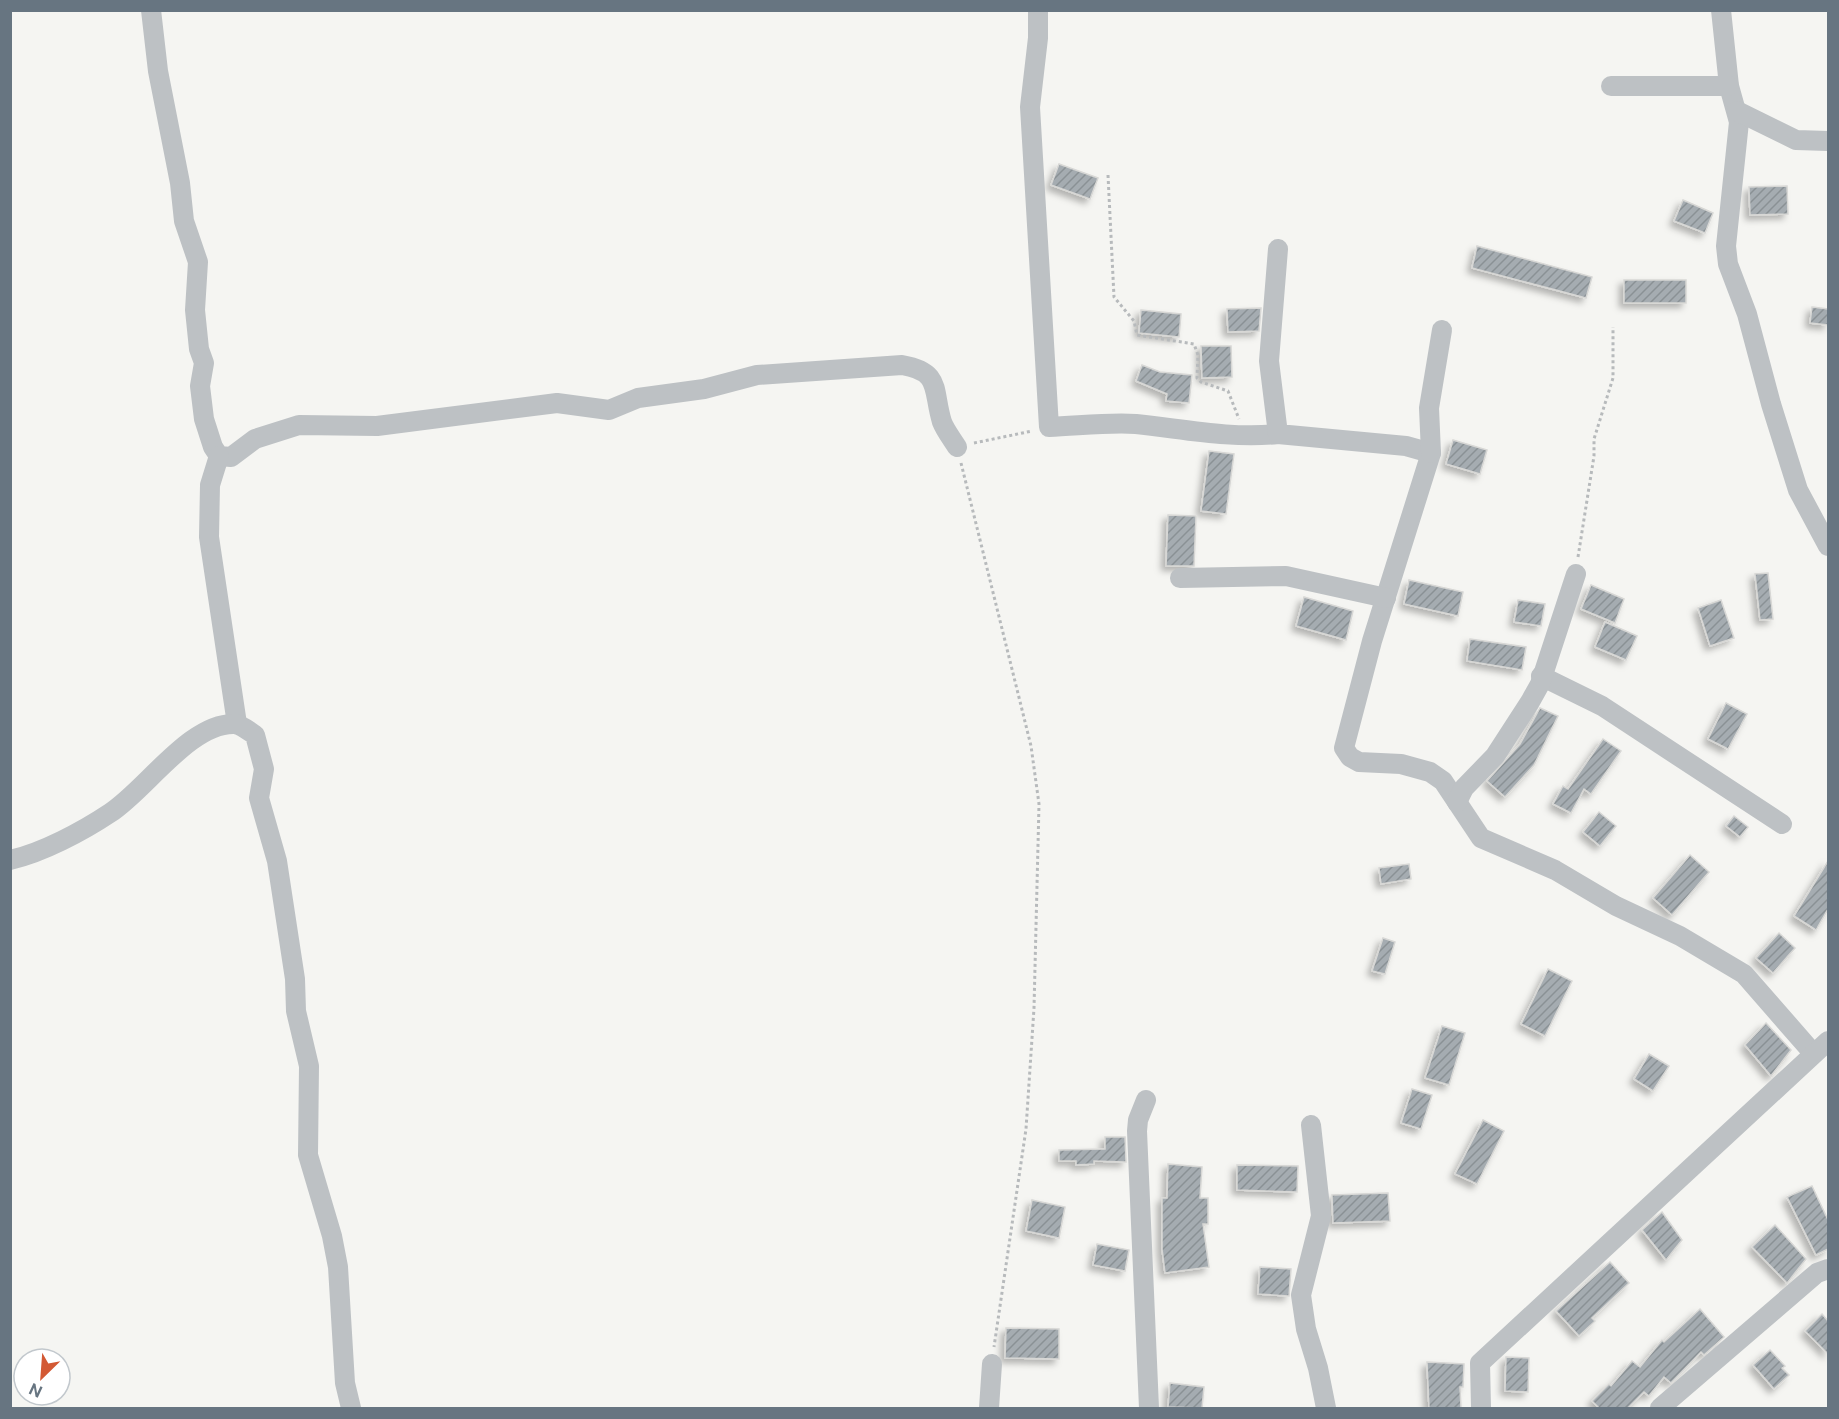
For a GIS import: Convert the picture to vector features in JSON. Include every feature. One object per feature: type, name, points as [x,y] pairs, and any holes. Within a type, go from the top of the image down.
[{"type":"street","points":[[151,10],[158,71],[178,173],[184,221],[198,262],[195,310],[199,349],[204,363],[200,386],[204,418],[213,447],[219,456]]},
{"type":"street","points":[[1038,10],[1038,38],[1030,108],[1049,427],[1116,423],[1242,435],[1278,434],[1406,446],[1431,453]]},
{"type":"street","points":[[1720,10],[1729,86],[1739,122],[1726,246],[1728,264],[1747,314],[1771,404],[1798,490],[1828,546]]},
{"type":"street","points":[[1611,86],[1729,86]]},
{"type":"street","points":[[1737,111],[1796,140],[1814,143],[1828,141]]},
{"type":"street","points":[[1278,249],[1269,361],[1278,434]]},
{"type":"street","points":[[1442,330],[1429,408],[1431,453],[1386,598],[1344,748],[1350,757],[1359,762],[1401,764],[1431,772],[1443,781],[1481,838],[1555,870],[1616,906],[1680,936],[1744,974],[1821,1047],[1480,1363],[1481,1408]]},
{"type":"street","points":[[219,456],[231,457],[255,439],[299,425],[377,426],[557,403],[609,410],[638,398],[704,388],[757,375],[902,365],[920,369],[929,376],[936,390],[943,424],[957,447]]},
{"type":"street","points":[[219,456],[210,485],[209,537],[237,724]]},
{"type":"street","points":[[1457,802],[1464,788],[1495,756],[1523,716],[1540,684],[1576,574]]},
{"type":"street","points":[[1180,578],[1286,576],[1386,598]]},
{"type":"street","points":[[1541,676],[1602,706],[1782,824]]},
{"type":"street","points":[[10,860],[30,856],[111,813],[164,763],[211,728],[237,724],[255,735],[264,769],[259,798],[278,861],[295,979],[296,1011],[309,1066],[308,1155],[336,1257],[345,1383],[351,1408]]},
{"type":"street","points":[[1146,1100],[1138,1120],[1137,1131],[1149,1408]]},
{"type":"street","points":[[1311,1125],[1321,1216],[1301,1295],[1306,1329],[1318,1368],[1326,1408]]},
{"type":"street","points":[[1660,1408],[1818,1273],[1828,1269]]},
{"type":"street","points":[[989,1408],[992,1364]]},
{"type":"path","points":[[1108,175],[1114,297],[1134,321],[1137,335],[1194,344],[1198,355],[1197,378],[1201,382],[1228,392],[1237,410],[1242,435]]},
{"type":"path","points":[[1576,574],[1594,456],[1594,439],[1613,378],[1613,327]]},
{"type":"path","points":[[992,1364],[1026,1129],[1034,1008],[1039,804],[1031,746],[957,447],[1049,427]]},
{"type":"building","points":[[1059,164],[1098,178],[1090,199],[1051,185]]},
{"type":"building","points":[[1787,186],[1788,214],[1750,215],[1749,187]]},
{"type":"building","points":[[1683,200],[1713,213],[1705,233],[1674,221]]},
{"type":"building","points":[[1477,246],[1592,277],[1586,298],[1472,268]]},
{"type":"building","points":[[1624,280],[1686,280],[1686,303],[1624,303]]},
{"type":"building","points":[[1812,307],[1828,309],[1828,325],[1810,323]]},
{"type":"building","points":[[1261,308],[1259,331],[1228,332],[1227,309]]},
{"type":"building","points":[[1141,310],[1181,314],[1179,337],[1139,333]]},
{"type":"building","points":[[1201,346],[1231,346],[1232,377],[1202,378]]},
{"type":"building","points":[[1142,365],[1160,372],[1192,375],[1189,403],[1166,401],[1167,394],[1136,381]]},
{"type":"building","points":[[1453,440],[1487,450],[1480,474],[1446,464]]},
{"type":"building","points":[[1209,451],[1234,454],[1226,514],[1201,511]]},
{"type":"building","points":[[1168,515],[1196,516],[1194,566],[1166,566]]},
{"type":"building","points":[[1768,573],[1773,619],[1760,620],[1755,574]]},
{"type":"building","points":[[1409,580],[1463,592],[1458,616],[1404,604]]},
{"type":"building","points":[[1591,585],[1624,599],[1615,623],[1581,609]]},
{"type":"building","points":[[1304,597],[1353,611],[1346,640],[1296,626]]},
{"type":"building","points":[[1518,600],[1545,604],[1541,626],[1514,622]]},
{"type":"building","points":[[1721,600],[1734,638],[1710,646],[1698,608]]},
{"type":"building","points":[[1605,622],[1637,636],[1626,660],[1595,647]]},
{"type":"building","points":[[1470,639],[1526,647],[1522,670],[1467,661]]},
{"type":"building","points":[[1726,703],[1747,714],[1728,749],[1708,739]]},
{"type":"building","points":[[1540,708],[1558,716],[1534,765],[1505,797],[1487,781],[1520,744]]},
{"type":"building","points":[[1603,739],[1621,751],[1591,794],[1584,789],[1571,813],[1553,804],[1563,786],[1568,789]]},
{"type":"building","points":[[1599,812],[1616,826],[1600,846],[1583,832]]},
{"type":"building","points":[[1734,816],[1748,827],[1740,837],[1726,826]]},
{"type":"building","points":[[1690,855],[1709,872],[1672,915],[1653,898]]},
{"type":"building","points":[[1828,861],[1828,909],[1816,930],[1794,916]]},
{"type":"building","points":[[1409,864],[1411,879],[1381,884],[1379,868]]},
{"type":"building","points":[[1779,933],[1795,948],[1773,973],[1756,958]]},
{"type":"building","points":[[1383,938],[1395,942],[1385,974],[1372,971]]},
{"type":"building","points":[[1548,969],[1572,981],[1545,1036],[1521,1024]]},
{"type":"building","points":[[1766,1023],[1791,1050],[1771,1076],[1745,1045]]},
{"type":"building","points":[[1442,1026],[1465,1033],[1449,1085],[1425,1078]]},
{"type":"building","points":[[1649,1054],[1669,1066],[1653,1091],[1634,1079]]},
{"type":"building","points":[[1412,1089],[1432,1095],[1421,1129],[1401,1123]]},
{"type":"building","points":[[1483,1120],[1504,1131],[1477,1184],[1455,1174]]},
{"type":"building","points":[[1105,1137],[1125,1137],[1126,1162],[1094,1161],[1094,1164],[1076,1165],[1076,1161],[1059,1161],[1059,1150],[1105,1149]]},
{"type":"building","points":[[1168,1164],[1202,1167],[1200,1198],[1208,1198],[1208,1224],[1203,1224],[1209,1267],[1165,1273],[1162,1249],[1162,1198],[1167,1198]]},
{"type":"building","points":[[1237,1165],[1298,1166],[1297,1192],[1237,1190]]},
{"type":"building","points":[[1812,1186],[1828,1220],[1828,1249],[1816,1255],[1787,1197]]},
{"type":"building","points":[[1388,1193],[1390,1221],[1333,1223],[1332,1195]]},
{"type":"building","points":[[1032,1200],[1065,1207],[1059,1238],[1026,1231]]},
{"type":"building","points":[[1662,1212],[1682,1240],[1666,1260],[1642,1230]]},
{"type":"building","points":[[1775,1225],[1806,1259],[1787,1283],[1752,1247]]},
{"type":"building","points":[[1097,1244],[1129,1250],[1125,1271],[1093,1265]]},
{"type":"building","points":[[1610,1262],[1629,1283],[1592,1318],[1595,1321],[1579,1336],[1556,1311]]},
{"type":"building","points":[[1260,1267],[1291,1269],[1289,1296],[1258,1294]]},
{"type":"building","points":[[1700,1309],[1724,1337],[1704,1355],[1701,1352],[1671,1383],[1664,1377],[1649,1396],[1644,1392],[1628,1408],[1599,1408],[1592,1401],[1609,1384],[1611,1386],[1632,1361],[1640,1367],[1662,1340],[1664,1342]]},
{"type":"building","points":[[1822,1314],[1828,1321],[1828,1354],[1805,1331]]},
{"type":"building","points":[[1006,1328],[1059,1329],[1059,1359],[1005,1358]]},
{"type":"building","points":[[1770,1350],[1785,1366],[1782,1368],[1789,1375],[1774,1389],[1753,1365]]},
{"type":"building","points":[[1506,1357],[1529,1358],[1528,1392],[1505,1391]]},
{"type":"building","points":[[1427,1362],[1464,1364],[1463,1387],[1460,1387],[1461,1408],[1429,1408]]},
{"type":"building","points":[[1170,1383],[1204,1387],[1202,1408],[1168,1407]]}]
